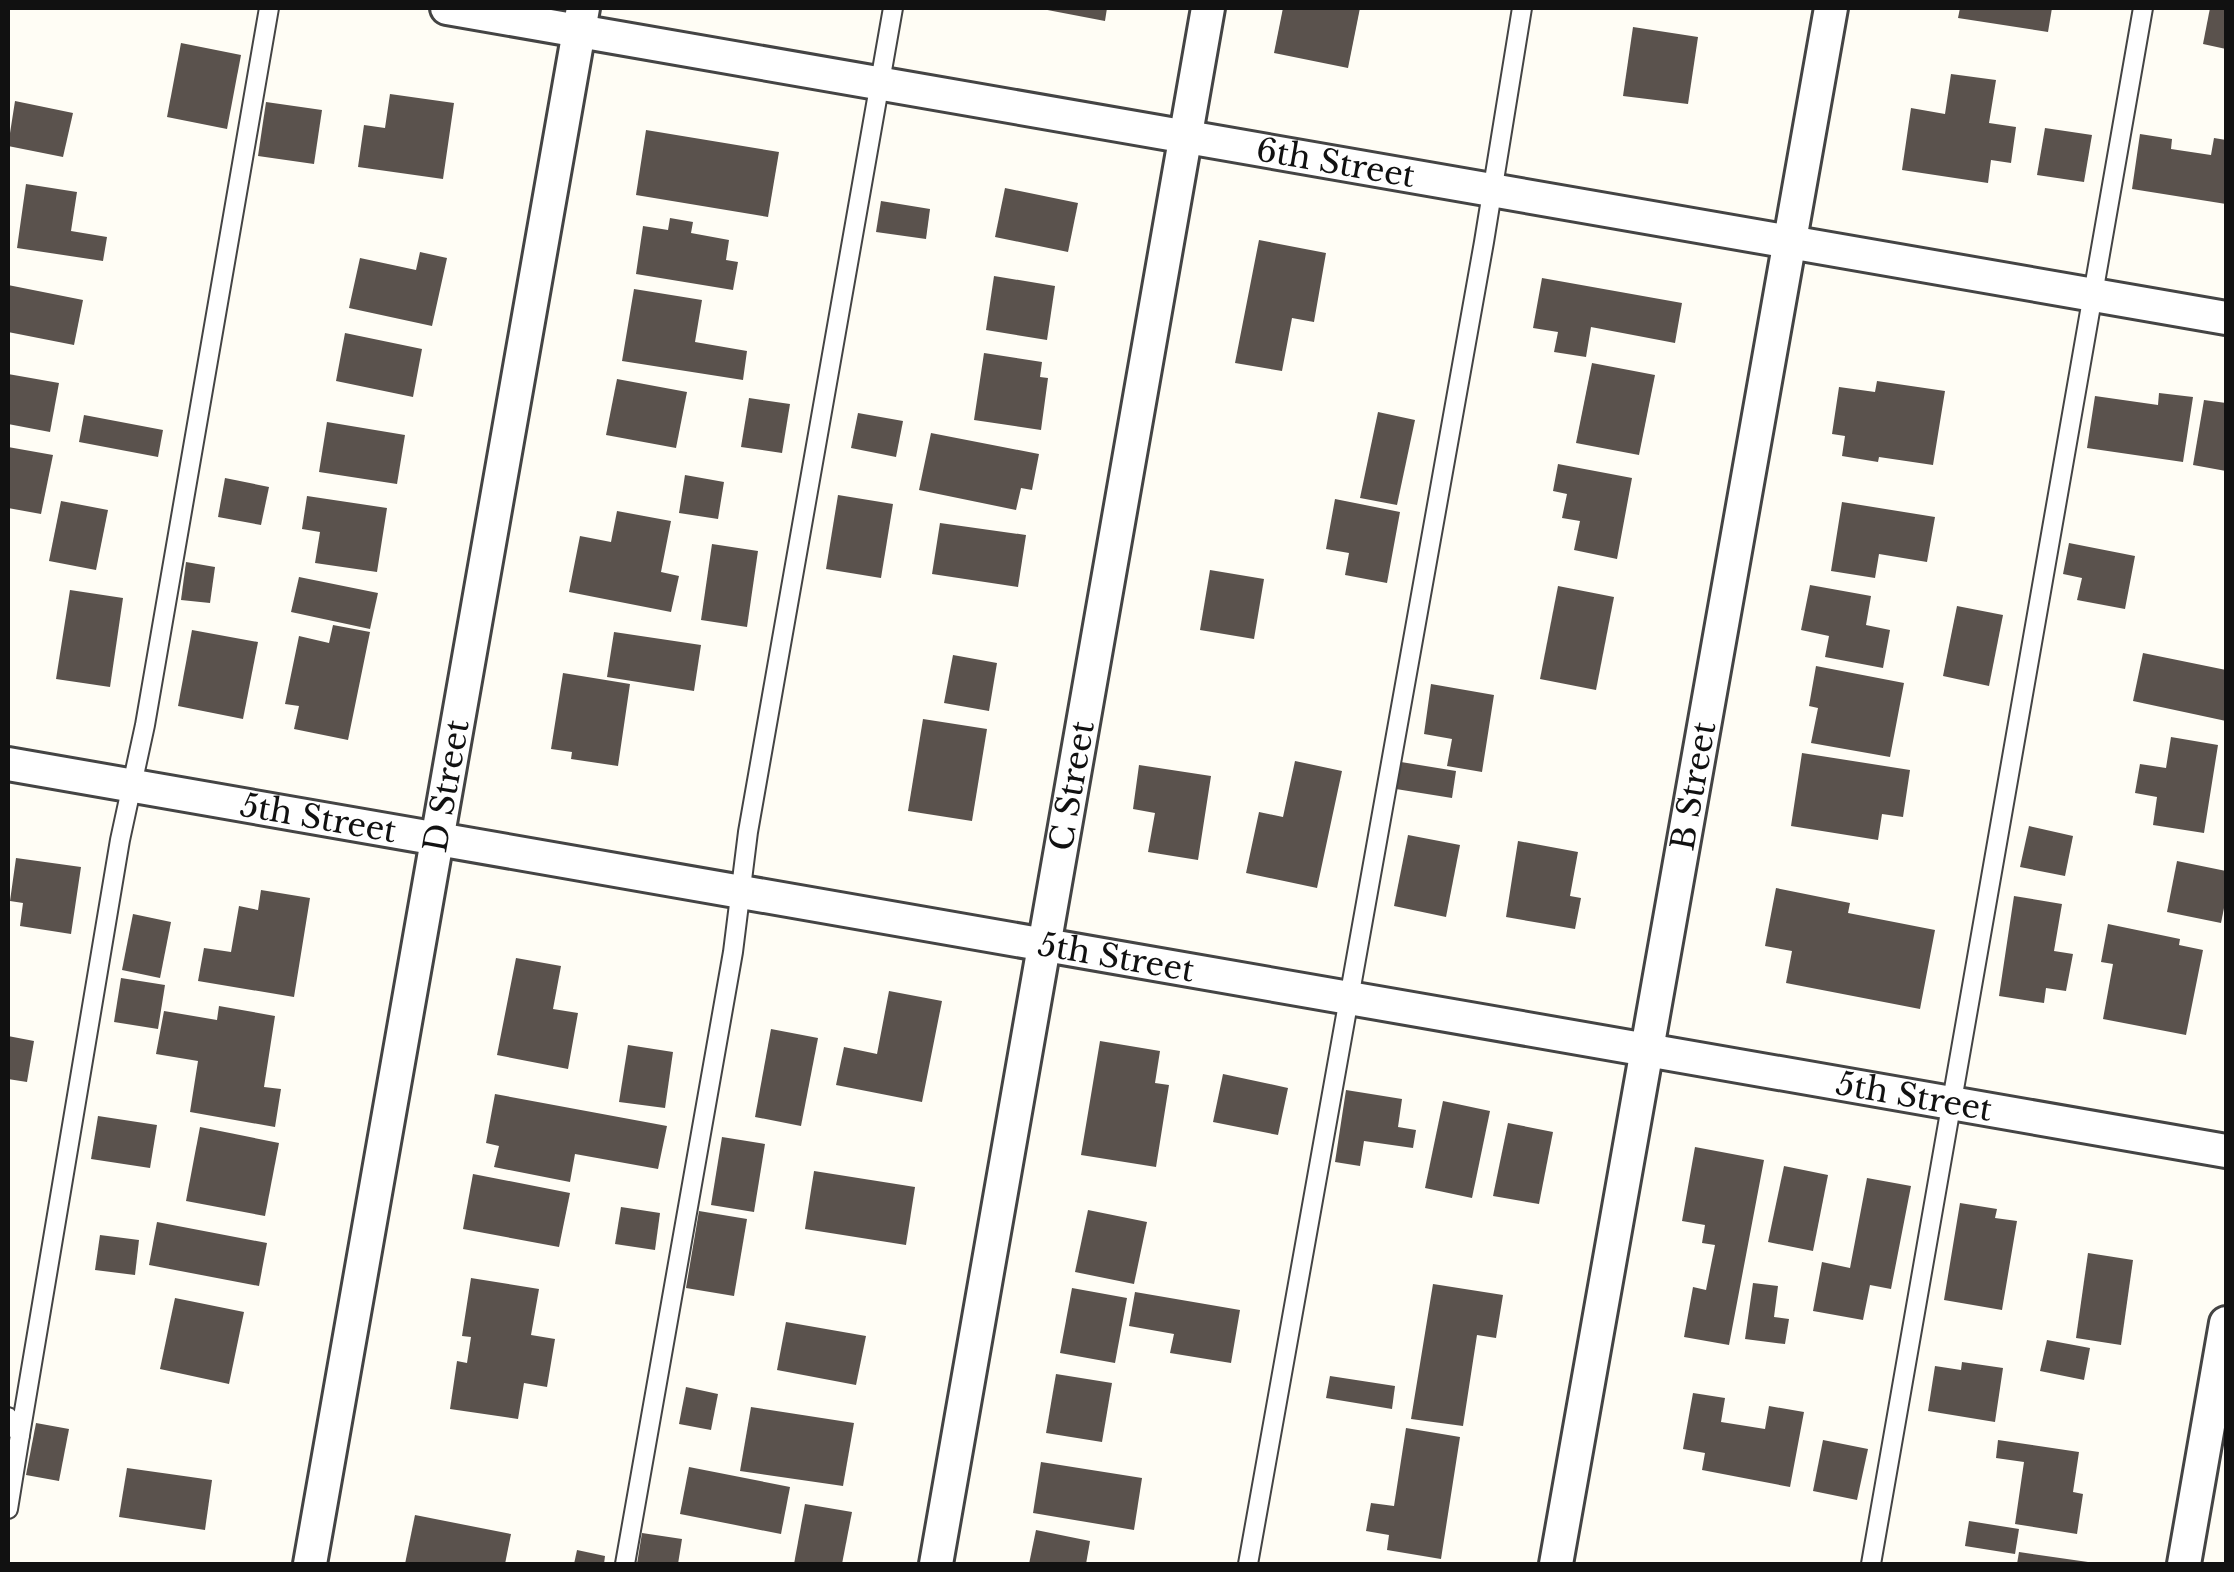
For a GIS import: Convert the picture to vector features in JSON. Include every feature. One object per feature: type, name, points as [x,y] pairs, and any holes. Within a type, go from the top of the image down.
[{"type":"street","name":"6th Street","points":[[447,8],[581,19],[880,83],[2226,318]]},
{"type":"street","name":"C Street","points":[[936,1564],[1208,8]]},
{"type":"street","name":"B Street","points":[[1556,1564],[1831,8]]},
{"type":"street","name":"D Street","points":[[310,1564],[581,19]]},
{"type":"street","name":"5th Street","points":[[8,764],[2226,1151]]},
{"type":"street","points":[[2184,1564],[2226,1323]]},
{"type":"lane","points":[[8,1509],[270,8]]},
{"type":"lane","points":[[625,1564],[893,8]]},
{"type":"lane","points":[[1248,1564],[1522,8]]},
{"type":"lane","points":[[1872,1564],[2143,8]]},
{"type":"lane","points":[[8,1417],[20,1434]]},
{"type":"building","points":[[1037,8],[1107,8],[1105,21]]},
{"type":"building","points":[[1283,8],[1360,8],[1348,68],[1274,53]]},
{"type":"building","points":[[1960,8],[2052,8],[2048,32],[1958,18]]},
{"type":"building","points":[[2210,8],[2226,10],[2226,49],[2203,44]]},
{"type":"building","points":[[1633,27],[1698,37],[1688,104],[1623,96]]},
{"type":"building","points":[[181,43],[241,55],[227,129],[167,117]]},
{"type":"building","points":[[1951,74],[1996,80],[1989,123],[2016,127],[2011,163],[1991,160],[1988,183],[1902,170],[1911,108],[1945,114]]},
{"type":"building","points":[[390,94],[454,103],[443,179],[358,167],[364,125],[385,128]]},
{"type":"building","points":[[15,101],[73,113],[63,157],[8,146]]},
{"type":"building","points":[[266,102],[322,110],[314,164],[258,156]]},
{"type":"building","points":[[2045,128],[2092,135],[2084,182],[2037,175]]},
{"type":"building","points":[[646,130],[779,152],[768,217],[636,195]]},
{"type":"building","points":[[2140,134],[2172,139],[2171,149],[2211,155],[2214,138],[2226,140],[2226,204],[2132,189]]},
{"type":"building","points":[[26,184],[77,192],[71,231],[107,237],[103,261],[17,248]]},
{"type":"building","points":[[1005,188],[1078,203],[1068,252],[995,237]]},
{"type":"building","points":[[881,201],[930,209],[926,239],[876,232]]},
{"type":"building","points":[[670,218],[693,222],[691,233],[729,240],[726,260],[738,262],[733,290],[636,274],[643,226],[668,230]]},
{"type":"building","points":[[1259,240],[1326,253],[1314,322],[1292,318],[1282,371],[1235,363]]},
{"type":"building","points":[[420,252],[447,258],[432,326],[349,308],[360,258],[416,270]]},
{"type":"building","points":[[994,276],[1055,286],[1047,340],[986,330]]},
{"type":"building","points":[[1542,278],[1682,303],[1675,343],[1591,327],[1586,357],[1554,352],[1558,332],[1533,328]]},
{"type":"building","points":[[8,285],[83,300],[74,345],[8,332]]},
{"type":"building","points":[[634,289],[702,300],[695,342],[747,351],[743,380],[622,361]]},
{"type":"building","points":[[345,333],[422,349],[413,397],[336,381]]},
{"type":"building","points":[[984,353],[1042,362],[1040,377],[1048,378],[1041,430],[974,420]]},
{"type":"building","points":[[1592,363],[1655,375],[1639,455],[1576,443]]},
{"type":"building","points":[[8,374],[59,383],[50,432],[8,424]]},
{"type":"building","points":[[617,379],[687,392],[676,448],[606,435]]},
{"type":"building","points":[[1877,381],[1945,391],[1933,465],[1842,456],[1845,436],[1832,434],[1839,387],[1875,392]]},
{"type":"building","points":[[2159,393],[2193,397],[2183,462],[2087,448],[2095,396],[2158,405]]},
{"type":"building","points":[[749,398],[790,404],[782,453],[741,447]]},
{"type":"building","points":[[2204,400],[2226,403],[2226,471],[2193,465]]},
{"type":"building","points":[[1378,412],[1415,420],[1397,505],[1360,498]]},
{"type":"building","points":[[858,413],[903,421],[896,457],[851,448]]},
{"type":"building","points":[[84,415],[163,430],[158,457],[79,442]]},
{"type":"building","points":[[327,422],[405,435],[397,484],[319,472]]},
{"type":"building","points":[[931,433],[1039,454],[1032,490],[1021,488],[1016,510],[919,490]]},
{"type":"building","points":[[8,447],[53,455],[41,514],[8,508]]},
{"type":"building","points":[[1558,464],[1632,478],[1617,559],[1574,550],[1580,521],[1562,518],[1567,494],[1553,491]]},
{"type":"building","points":[[685,475],[724,482],[718,519],[679,513]]},
{"type":"building","points":[[225,478],[269,487],[261,525],[218,517]]},
{"type":"building","points":[[838,495],[893,504],[881,578],[826,569]]},
{"type":"building","points":[[307,496],[387,508],[377,572],[315,563],[320,532],[302,529]]},
{"type":"building","points":[[1335,499],[1400,512],[1387,583],[1345,575],[1349,553],[1326,549]]},
{"type":"building","points":[[61,501],[108,510],[96,570],[49,561]]},
{"type":"building","points":[[1842,502],[1935,517],[1927,562],[1879,554],[1875,578],[1831,571]]},
{"type":"building","points":[[617,511],[671,521],[661,572],[679,576],[671,612],[569,592],[580,536],[611,542]]},
{"type":"building","points":[[940,523],[1026,535],[1018,587],[932,574]]},
{"type":"building","points":[[2069,543],[2135,556],[2125,609],[2077,600],[2082,578],[2063,574]]},
{"type":"building","points":[[712,544],[758,551],[747,627],[701,620]]},
{"type":"building","points":[[186,562],[215,567],[210,603],[181,600]]},
{"type":"building","points":[[1210,570],[1264,579],[1254,639],[1200,630]]},
{"type":"building","points":[[299,577],[378,593],[370,629],[291,612]]},
{"type":"building","points":[[1810,585],[1871,596],[1866,625],[1890,630],[1883,668],[1825,657],[1829,636],[1801,630]]},
{"type":"building","points":[[1558,586],[1614,597],[1596,690],[1540,679]]},
{"type":"building","points":[[70,590],[123,598],[110,687],[56,679]]},
{"type":"building","points":[[1957,606],[2003,615],[1989,686],[1943,676]]},
{"type":"building","points":[[333,625],[370,632],[348,740],[294,729],[299,706],[285,704],[299,636],[329,643]]},
{"type":"building","points":[[192,630],[258,642],[243,719],[178,706]]},
{"type":"building","points":[[614,632],[701,645],[694,691],[607,677]]},
{"type":"building","points":[[2143,653],[2226,670],[2226,721],[2133,701]]},
{"type":"building","points":[[953,655],[997,663],[989,711],[944,703]]},
{"type":"building","points":[[1816,666],[1904,683],[1890,757],[1811,743],[1818,708],[1809,706]]},
{"type":"building","points":[[563,673],[630,684],[618,766],[571,759],[572,752],[551,749]]},
{"type":"building","points":[[1431,684],[1494,695],[1482,772],[1447,766],[1452,739],[1424,734]]},
{"type":"building","points":[[923,719],[987,729],[972,821],[908,811]]},
{"type":"building","points":[[2171,737],[2218,745],[2204,833],[2153,825],[2157,797],[2135,793],[2140,764],[2166,768]]},
{"type":"building","points":[[1802,753],[1910,770],[1903,817],[1882,814],[1878,840],[1791,826]]},
{"type":"building","points":[[1295,761],[1342,771],[1317,888],[1246,873],[1259,812],[1283,817]]},
{"type":"building","points":[[1401,762],[1456,771],[1452,798],[1396,789]]},
{"type":"building","points":[[1139,765],[1211,776],[1198,860],[1148,852],[1155,813],[1133,809]]},
{"type":"building","points":[[2029,826],[2073,836],[2065,876],[2020,867]]},
{"type":"building","points":[[1408,835],[1460,845],[1446,917],[1394,906]]},
{"type":"building","points":[[1518,841],[1578,852],[1570,896],[1581,898],[1575,929],[1506,917]]},
{"type":"building","points":[[16,858],[81,867],[71,934],[20,926],[23,903],[10,901]]},
{"type":"building","points":[[2177,861],[2226,871],[2221,923],[2167,912]]},
{"type":"building","points":[[1776,888],[1850,903],[1848,913],[1935,930],[1920,1009],[1786,983],[1792,951],[1765,946]]},
{"type":"building","points":[[261,890],[310,898],[294,997],[198,981],[204,948],[231,952],[239,906],[258,910]]},
{"type":"building","points":[[2014,896],[2062,904],[2054,951],[2073,954],[2066,991],[2046,988],[2044,1003],[1999,996]]},
{"type":"building","points":[[133,914],[171,922],[160,978],[122,970]]},
{"type":"building","points":[[2108,924],[2180,939],[2179,945],[2203,950],[2186,1035],[2103,1019],[2113,964],[2101,962]]},
{"type":"building","points":[[516,958],[561,966],[553,1009],[578,1013],[568,1069],[497,1055]]},
{"type":"building","points":[[121,978],[165,985],[158,1029],[114,1022]]},
{"type":"building","points":[[889,991],[942,1001],[922,1102],[836,1085],[844,1047],[877,1054]]},
{"type":"building","points":[[219,1006],[275,1016],[264,1087],[281,1089],[275,1127],[190,1112],[198,1061],[156,1054],[164,1011],[217,1020]]},
{"type":"building","points":[[771,1029],[818,1038],[801,1126],[755,1117]]},
{"type":"building","points":[[8,1036],[34,1041],[27,1082],[8,1079]]},
{"type":"building","points":[[1100,1041],[1160,1051],[1155,1083],[1169,1085],[1156,1167],[1081,1155]]},
{"type":"building","points":[[628,1045],[673,1052],[665,1108],[619,1102]]},
{"type":"building","points":[[1223,1074],[1288,1088],[1278,1135],[1213,1122]]},
{"type":"building","points":[[1346,1090],[1402,1099],[1398,1127],[1416,1130],[1413,1148],[1364,1141],[1360,1166],[1335,1162]]},
{"type":"building","points":[[495,1094],[667,1126],[658,1169],[575,1154],[570,1182],[494,1167],[499,1146],[486,1143]]},
{"type":"building","points":[[1443,1101],[1490,1111],[1472,1198],[1425,1188]]},
{"type":"building","points":[[98,1116],[157,1125],[150,1168],[91,1159]]},
{"type":"building","points":[[1508,1123],[1553,1132],[1539,1204],[1493,1196]]},
{"type":"building","points":[[200,1127],[279,1143],[265,1216],[186,1201]]},
{"type":"building","points":[[722,1137],[765,1144],[754,1212],[711,1205]]},
{"type":"building","points":[[1695,1147],[1764,1160],[1729,1345],[1684,1337],[1693,1287],[1706,1290],[1715,1245],[1702,1243],[1705,1225],[1682,1221]]},
{"type":"building","points":[[1784,1166],[1828,1175],[1813,1251],[1768,1242]]},
{"type":"building","points":[[814,1171],[915,1187],[906,1245],[805,1229]]},
{"type":"building","points":[[473,1174],[570,1193],[559,1247],[463,1229]]},
{"type":"building","points":[[1867,1178],[1911,1186],[1891,1289],[1870,1285],[1863,1320],[1813,1311],[1822,1262],[1850,1268]]},
{"type":"building","points":[[1960,1203],[1997,1209],[1995,1218],[2017,1221],[2002,1310],[1944,1300]]},
{"type":"building","points":[[621,1207],[660,1213],[655,1250],[615,1244]]},
{"type":"building","points":[[1088,1210],[1147,1222],[1134,1284],[1075,1272]]},
{"type":"building","points":[[699,1211],[747,1219],[734,1296],[686,1288]]},
{"type":"building","points":[[157,1222],[267,1243],[259,1286],[149,1265]]},
{"type":"building","points":[[100,1235],[139,1240],[135,1275],[95,1270]]},
{"type":"building","points":[[2088,1253],[2133,1260],[2121,1345],[2076,1338]]},
{"type":"building","points":[[471,1278],[539,1289],[531,1335],[555,1339],[547,1387],[524,1383],[518,1419],[450,1409],[457,1361],[467,1363],[471,1337],[462,1336]]},
{"type":"building","points":[[1753,1283],[1778,1286],[1774,1317],[1789,1319],[1785,1344],[1745,1339]]},
{"type":"building","points":[[1433,1284],[1503,1295],[1496,1338],[1477,1335],[1463,1426],[1411,1419]]},
{"type":"building","points":[[1072,1288],[1127,1298],[1115,1363],[1060,1353]]},
{"type":"building","points":[[1135,1292],[1240,1310],[1231,1363],[1170,1353],[1174,1334],[1129,1326]]},
{"type":"building","points":[[175,1298],[244,1312],[229,1384],[160,1369]]},
{"type":"building","points":[[786,1322],[866,1336],[856,1385],[777,1370]]},
{"type":"building","points":[[2047,1340],[2090,1348],[2084,1380],[2040,1371]]},
{"type":"building","points":[[1962,1362],[2003,1368],[1995,1422],[1928,1411],[1935,1366],[1961,1370]]},
{"type":"building","points":[[1056,1374],[1112,1383],[1102,1442],[1046,1433]]},
{"type":"building","points":[[1330,1376],[1395,1386],[1392,1409],[1326,1398]]},
{"type":"building","points":[[686,1387],[718,1394],[711,1430],[679,1424]]},
{"type":"building","points":[[1693,1393],[1725,1398],[1721,1422],[1765,1429],[1769,1406],[1804,1412],[1790,1487],[1702,1470],[1705,1453],[1683,1449]]},
{"type":"building","points":[[751,1407],[854,1423],[843,1486],[740,1471]]},
{"type":"building","points":[[36,1423],[69,1429],[59,1481],[26,1475]]},
{"type":"building","points":[[1406,1428],[1460,1437],[1441,1559],[1387,1550],[1389,1535],[1366,1531],[1371,1503],[1394,1506]]},
{"type":"building","points":[[1823,1440],[1868,1449],[1857,1500],[1813,1491]]},
{"type":"building","points":[[1998,1440],[2079,1452],[2073,1492],[2083,1494],[2077,1534],[2015,1524],[2024,1462],[1996,1458]]},
{"type":"building","points":[[1041,1462],[1142,1478],[1134,1530],[1033,1513]]},
{"type":"building","points":[[689,1467],[790,1487],[781,1534],[680,1514]]},
{"type":"building","points":[[127,1468],[212,1480],[205,1530],[119,1517]]},
{"type":"building","points":[[805,1504],[852,1512],[842,1564],[794,1564]]},
{"type":"building","points":[[415,1515],[511,1534],[505,1564],[405,1564]]},
{"type":"building","points":[[1969,1521],[2019,1529],[2015,1554],[1965,1546]]},
{"type":"building","points":[[1036,1530],[1090,1541],[1086,1564],[1029,1564]]},
{"type":"building","points":[[642,1533],[682,1539],[678,1564],[637,1564]]},
{"type":"building","points":[[577,1550],[605,1556],[604,1564],[574,1564]]},
{"type":"building","points":[[2019,1552],[2088,1562],[2088,1564],[2017,1564]]}]
